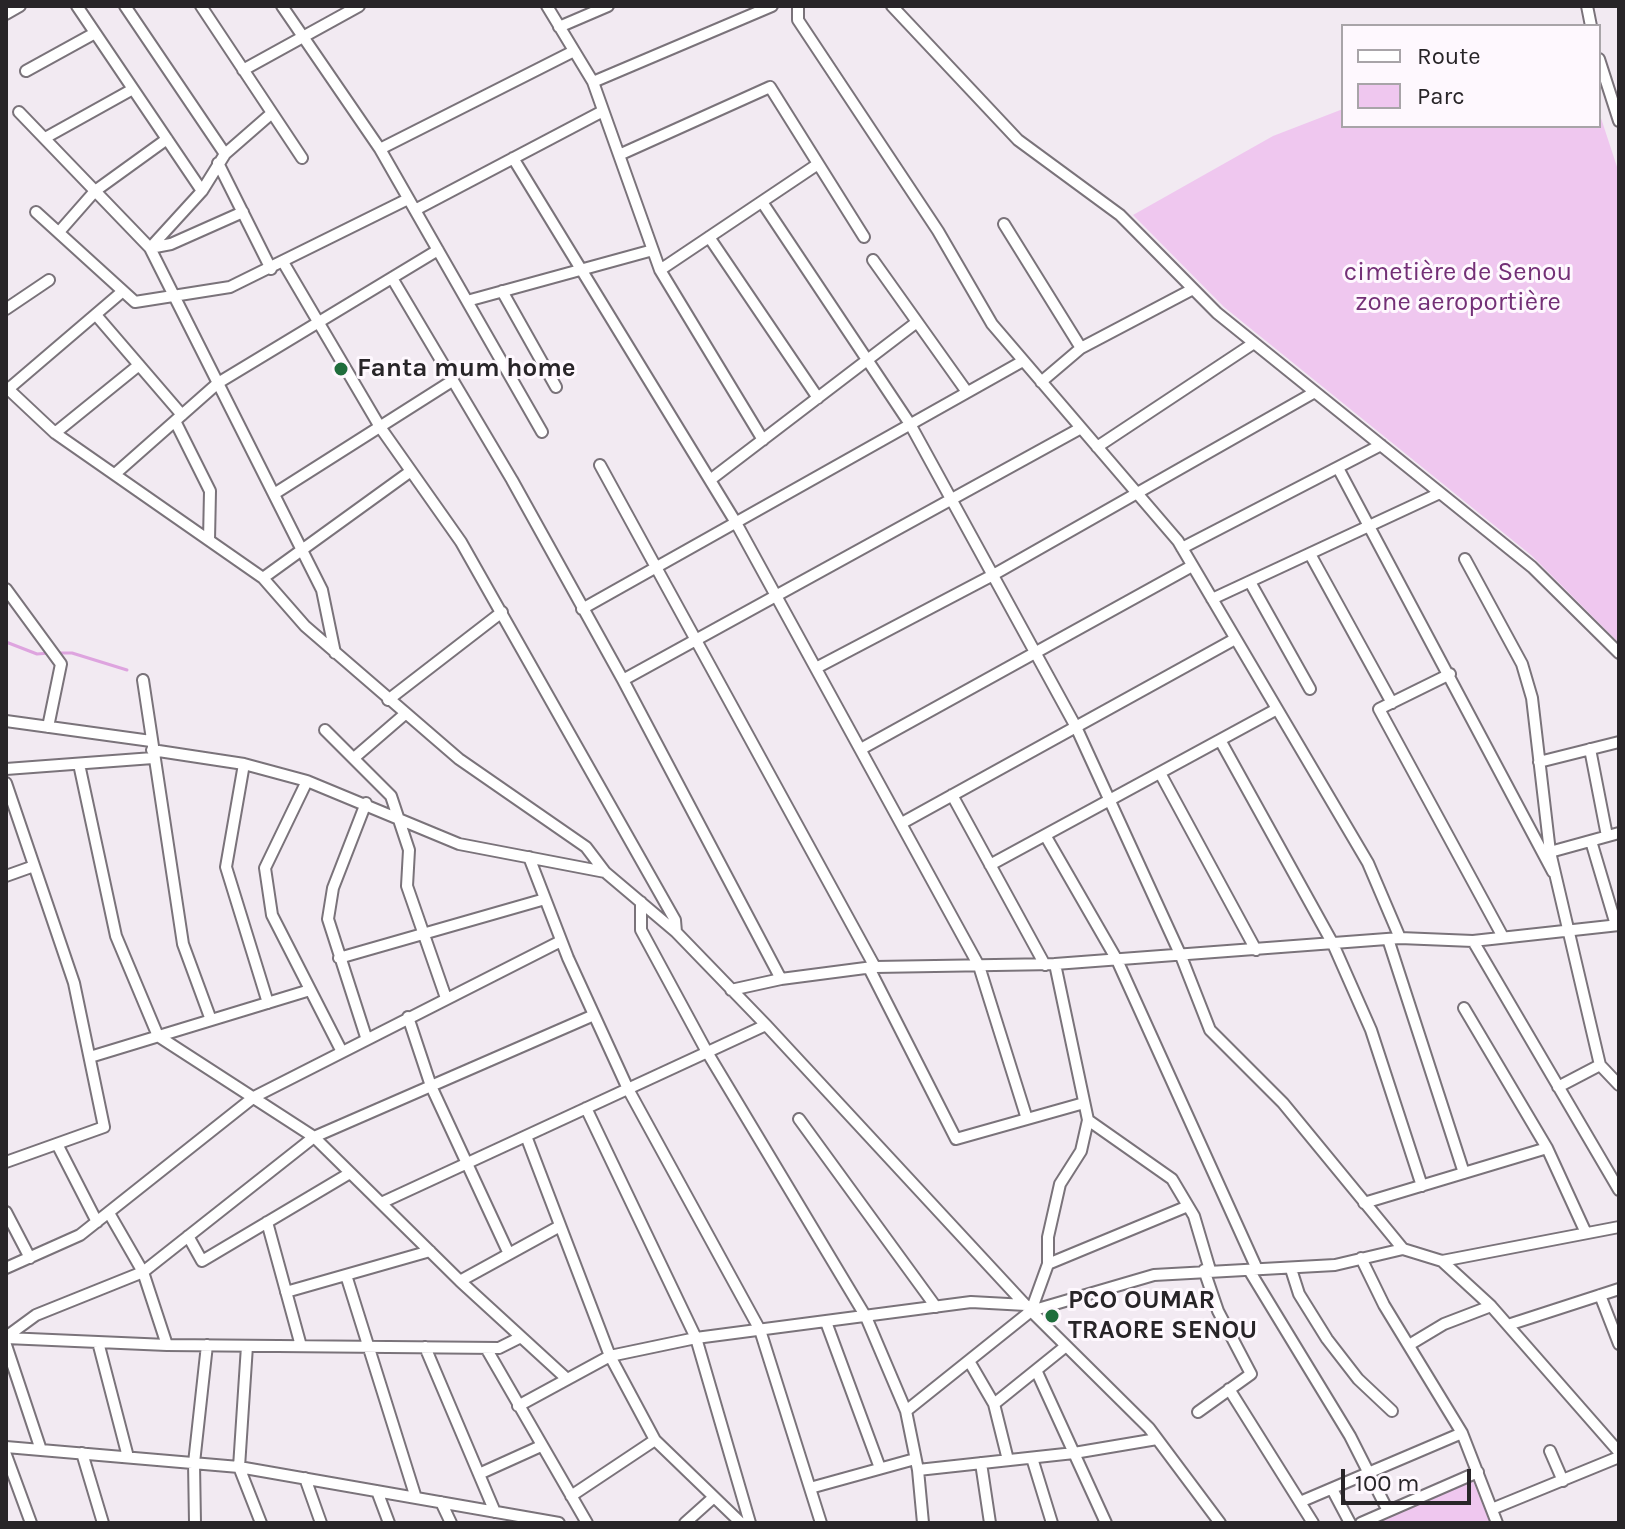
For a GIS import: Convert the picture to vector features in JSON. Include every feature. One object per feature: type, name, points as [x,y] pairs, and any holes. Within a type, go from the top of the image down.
[{"type":"street","points":[[6,14],[20,6]]},
{"type":"street","points":[[77,6],[202,191]]},
{"type":"street","points":[[125,6],[222,159],[271,269]]},
{"type":"street","points":[[201,6],[302,158]]},
{"type":"street","points":[[283,6],[380,149],[542,432]]},
{"type":"street","points":[[243,70],[359,6]]},
{"type":"street","points":[[547,6],[593,82],[660,270],[763,440]]},
{"type":"street","points":[[559,27],[608,6]]},
{"type":"street","points":[[593,82],[772,6]]},
{"type":"street","points":[[798,6],[798,20],[938,231],[992,324],[1182,548],[1368,863],[1464,1173]]},
{"type":"street","points":[[892,6],[1018,140],[1120,215],[1193,289],[1254,343],[1532,567],[1619,653]]},
{"type":"street","points":[[26,71],[95,33]]},
{"type":"street","points":[[380,149],[574,51]]},
{"type":"street","points":[[1601,65],[1619,121]]},
{"type":"street","points":[[619,155],[770,87],[864,237]]},
{"type":"street","points":[[45,138],[133,89]]},
{"type":"street","points":[[415,210],[603,111]]},
{"type":"street","points":[[19,112],[150,248],[322,590],[335,653]]},
{"type":"street","points":[[150,248],[202,191],[222,159],[272,113]]},
{"type":"street","points":[[59,232],[95,191],[167,139]]},
{"type":"street","points":[[513,158],[735,521],[979,966],[1027,1119]]},
{"type":"street","points":[[660,270],[818,164]]},
{"type":"street","points":[[36,212],[135,302],[230,287],[408,199]]},
{"type":"street","points":[[762,202],[910,424],[1076,727],[1181,956],[1210,1030],[1283,1103],[1403,1249]]},
{"type":"street","points":[[150,248],[171,244],[243,212]]},
{"type":"street","points":[[1004,224],[1081,348]]},
{"type":"street","points":[[709,237],[818,398]]},
{"type":"street","points":[[115,474],[218,383],[438,250]]},
{"type":"street","points":[[467,301],[653,250]]},
{"type":"street","points":[[873,260],[967,392]]},
{"type":"street","points":[[283,262],[380,427],[461,542],[675,920],[676,932]]},
{"type":"street","points":[[392,278],[623,680],[781,979]]},
{"type":"street","points":[[6,309],[49,280]]},
{"type":"street","points":[[1041,382],[1081,348],[1193,289]]},
{"type":"street","points":[[123,291],[7,389],[55,433],[263,578],[305,626],[388,700],[459,759],[586,847],[605,872],[676,932],[766,1025],[1028,1308],[1157,1439],[1220,1523]]},
{"type":"street","points":[[502,291],[556,387]]},
{"type":"street","points":[[96,315],[179,418],[210,491],[209,540]]},
{"type":"street","points":[[710,480],[917,322]]},
{"type":"street","points":[[1097,447],[1254,343]]},
{"type":"street","points":[[582,609],[1023,361]]},
{"type":"street","points":[[55,433],[139,365]]},
{"type":"street","points":[[274,494],[452,381]]},
{"type":"street","points":[[816,668],[993,575],[1315,392]]},
{"type":"street","points":[[623,680],[1081,428]]},
{"type":"street","points":[[1182,548],[1381,445]]},
{"type":"street","points":[[600,465],[872,967],[956,1139],[1084,1103]]},
{"type":"street","points":[[1338,468],[1553,872]]},
{"type":"street","points":[[263,578],[411,471]]},
{"type":"street","points":[[1212,599],[1440,493]]},
{"type":"street","points":[[1310,554],[1392,703]]},
{"type":"street","points":[[1465,559],[1522,664],[1532,698],[1553,872],[1600,1065],[1619,1085]]},
{"type":"street","points":[[861,749],[1192,566]]},
{"type":"street","points":[[1250,582],[1310,689]]},
{"type":"street","points":[[6,589],[61,664],[48,727]]},
{"type":"street","points":[[388,700],[502,612]]},
{"type":"street","points":[[902,823],[1235,639]]},
{"type":"street","points":[[1450,674],[1379,709],[1503,937]]},
{"type":"street","points":[[143,680],[183,944],[211,1020]]},
{"type":"street","points":[[990,865],[1277,709]]},
{"type":"street","points":[[354,758],[405,714]]},
{"type":"street","points":[[6,721],[244,764],[307,781],[459,844],[605,872]]},
{"type":"street","points":[[325,730],[391,796],[409,850],[407,886],[446,998]]},
{"type":"street","points":[[1220,740],[1333,944],[1371,1030],[1422,1186]]},
{"type":"street","points":[[1539,762],[1619,742]]},
{"type":"street","points":[[6,769],[79,764],[152,749]]},
{"type":"street","points":[[1590,749],[1607,836]]},
{"type":"street","points":[[79,764],[116,936],[158,1036],[314,1137],[460,1281],[567,1379]]},
{"type":"street","points":[[244,764],[226,867],[268,1003]]},
{"type":"street","points":[[1160,773],[1256,950]]},
{"type":"street","points":[[307,781],[265,868],[272,915],[341,1050]]},
{"type":"street","points":[[6,783],[74,983],[104,1127],[6,1162]]},
{"type":"street","points":[[906,1411],[969,1361],[1028,1308],[1048,1264],[1048,1237],[1060,1184],[1081,1151],[1088,1120],[1050,964],[952,795]]},
{"type":"street","points":[[366,803],[333,888],[328,919],[366,1037]]},
{"type":"street","points":[[1550,852],[1619,833]]},
{"type":"street","points":[[1045,835],[1117,960],[1253,1270],[1350,1436],[1388,1511]]},
{"type":"street","points":[[731,990],[781,979],[872,967],[1050,964],[1394,939],[1473,941],[1618,925],[1591,841]]},
{"type":"street","points":[[529,857],[561,941],[628,1089],[760,1330],[821,1523]]},
{"type":"street","points":[[6,876],[34,866]]},
{"type":"street","points":[[339,958],[545,899]]},
{"type":"street","points":[[641,902],[641,930],[707,1052],[866,1317],[906,1411],[923,1523]]},
{"type":"street","points":[[6,1268],[80,1235],[254,1097],[366,1037],[561,941]]},
{"type":"street","points":[[1473,941],[1619,1190]]},
{"type":"street","points":[[90,1057],[310,990]]},
{"type":"street","points":[[1464,1008],[1547,1148],[1586,1233]]},
{"type":"street","points":[[6,1338],[36,1315],[143,1272],[314,1137],[594,1015]]},
{"type":"street","points":[[408,1017],[431,1086],[509,1254]]},
{"type":"street","points":[[381,1203],[766,1025]]},
{"type":"street","points":[[1558,1087],[1600,1065]]},
{"type":"street","points":[[586,1108],[696,1338],[750,1523]]},
{"type":"street","points":[[799,1119],[936,1307]]},
{"type":"street","points":[[1088,1120],[1172,1179],[1188,1206],[1218,1311],[1251,1374],[1198,1412]]},
{"type":"street","points":[[526,1136],[610,1356],[655,1440],[741,1523]]},
{"type":"street","points":[[57,1144],[97,1222]]},
{"type":"street","points":[[1364,1203],[1547,1148]]},
{"type":"street","points":[[188,1236],[202,1261],[350,1173]]},
{"type":"street","points":[[1048,1264],[1188,1206]]},
{"type":"street","points":[[6,1212],[30,1258]]},
{"type":"street","points":[[109,1213],[143,1272],[167,1345]]},
{"type":"street","points":[[267,1222],[301,1346]]},
{"type":"street","points":[[460,1281],[560,1226]]},
{"type":"street","points":[[1442,1261],[1619,1227]]},
{"type":"street","points":[[518,1406],[610,1356],[696,1338],[971,1302],[1028,1308],[1154,1275],[1207,1270],[1291,1269],[1403,1249],[1442,1261],[1491,1306],[1619,1454],[1563,1481],[1492,1509]]},
{"type":"street","points":[[286,1292],[430,1251]]},
{"type":"street","points":[[1361,1258],[1462,1433],[1497,1523]]},
{"type":"street","points":[[1291,1269],[1299,1294],[1327,1339],[1358,1379],[1392,1411]]},
{"type":"street","points":[[346,1275],[416,1498]]},
{"type":"street","points":[[1508,1325],[1619,1289]]},
{"type":"street","points":[[1600,1295],[1619,1344]]},
{"type":"street","points":[[1409,1345],[1444,1324],[1491,1306]]},
{"type":"street","points":[[826,1322],[880,1468]]},
{"type":"street","points":[[6,1338],[167,1345],[499,1348],[521,1337]]},
{"type":"street","points":[[98,1342],[128,1457]]},
{"type":"street","points":[[6,1345],[41,1450]]},
{"type":"street","points":[[195,1523],[194,1463],[207,1345]]},
{"type":"street","points":[[247,1346],[239,1467],[261,1523]]},
{"type":"street","points":[[994,1404],[1066,1346]]},
{"type":"street","points":[[425,1347],[495,1512]]},
{"type":"street","points":[[486,1348],[587,1523]]},
{"type":"street","points":[[969,1361],[994,1404],[1008,1460]]},
{"type":"street","points":[[1036,1370],[1106,1523]]},
{"type":"street","points":[[1229,1389],[1313,1523]]},
{"type":"street","points":[[1300,1502],[1462,1433]]},
{"type":"street","points":[[810,1488],[880,1468],[1032,1458],[1157,1439]]},
{"type":"street","points":[[571,1496],[655,1440]]},
{"type":"street","points":[[479,1474],[541,1446]]},
{"type":"street","points":[[6,1447],[239,1467],[559,1523]]},
{"type":"street","points":[[1550,1451],[1563,1481]]},
{"type":"street","points":[[82,1453],[103,1523]]},
{"type":"street","points":[[6,1455],[31,1523]]},
{"type":"street","points":[[1032,1458],[1052,1523]]},
{"type":"street","points":[[981,1463],[990,1523]]},
{"type":"street","points":[[1361,1523],[1478,1472]]},
{"type":"street","points":[[305,1478],[321,1523]]},
{"type":"street","points":[[1332,1489],[1350,1523]]},
{"type":"street","points":[[377,1491],[389,1523]]},
{"type":"street","points":[[685,1523],[714,1497]]},
{"type":"street","points":[[441,1502],[451,1523]]},
{"type":"green space","name":"cimetière de Senou zone aeroportière","points":[[1341,110],[1341,128],[1601,128],[1601,118],[1619,173],[1619,643],[1531,555],[1224,307],[1133,215],[1273,136]]},
{"type":"green space","points":[[1473,1481],[1490,1523],[1373,1523]]},
{"type":"waterway","points":[[6,642],[37,654],[50,653]]},
{"type":"waterway","points":[[58,653],[72,653],[127,670]]},
{"type":"place","name":"Fanta mum home","points":[[341,369]]},
{"type":"place","name":"PCO OUMAR TRAORE SENOU","points":[[1052,1316]]}]
